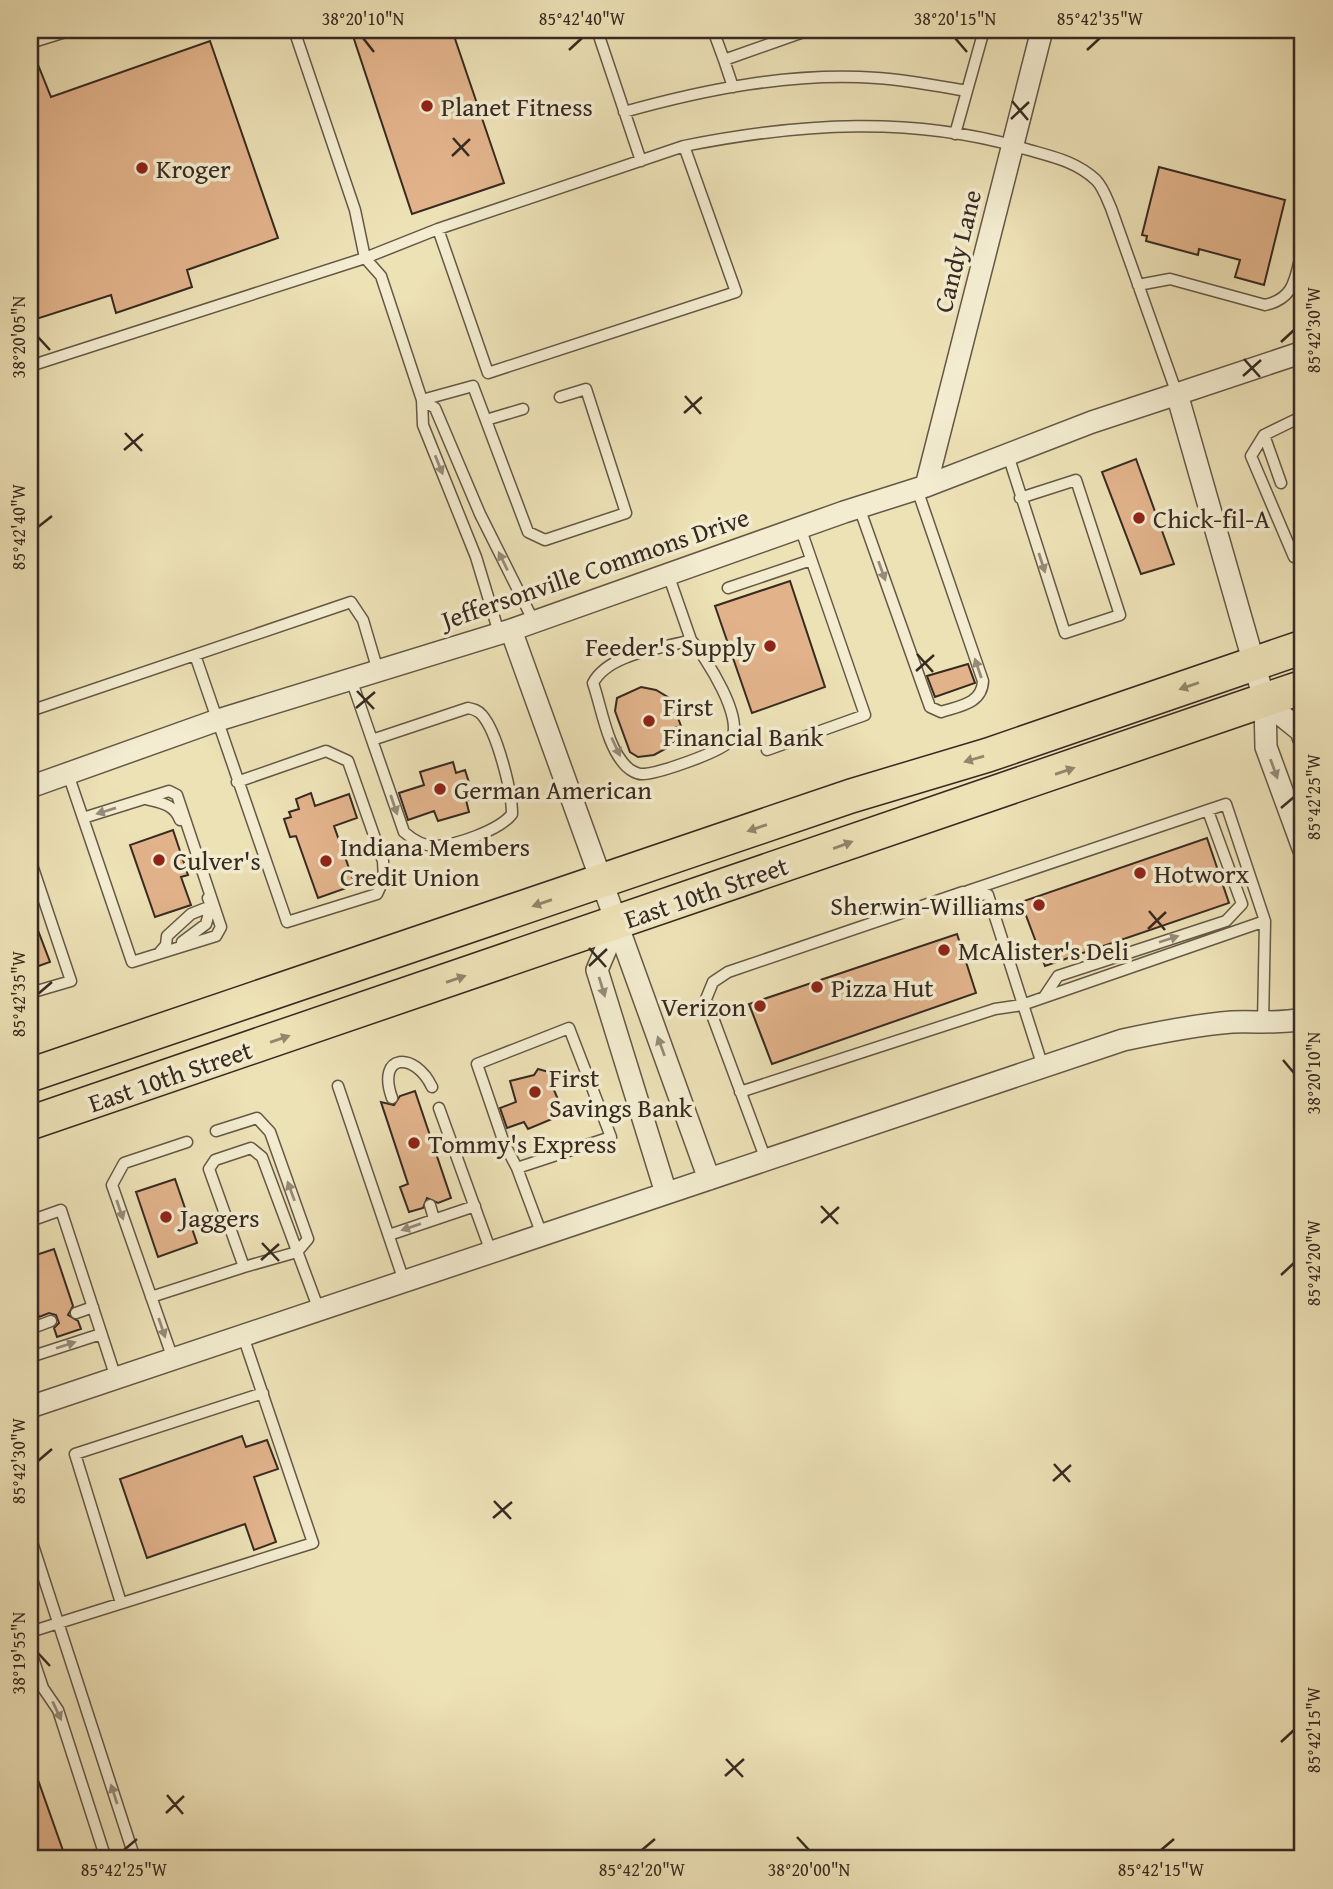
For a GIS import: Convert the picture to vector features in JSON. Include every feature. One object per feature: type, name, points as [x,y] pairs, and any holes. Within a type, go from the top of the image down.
[{"type":"main road","name":"East 10th Street","points":[[30,1075],[851,796],[988,755],[1303,647]]},
{"type":"main road","name":"East 10th Street","points":[[30,1123],[1303,687]]},
{"type":"street","name":"Candy Lane","points":[[922,488],[1042,30]]},
{"type":"street","name":"Jeffersonville Commons Drive","points":[[30,787],[215,721],[505,632],[800,527],[922,488],[1177,394],[1303,352]]},
{"type":"street","points":[[1177,394],[1265,702],[1266,747],[1303,848]]},
{"type":"street","points":[[505,632],[604,882],[709,1179]]},
{"type":"street","points":[[1265,702],[1301,732],[1303,737]]},
{"type":"street","points":[[617,923],[597,970],[666,1193]]},
{"type":"street","points":[[30,1408],[1123,1040],[1182,1027],[1236,1022],[1283,1024],[1303,1019]]},
{"type":"lane","points":[[30,43],[72,30]]},
{"type":"lane","points":[[293,30],[355,210],[365,258],[381,276],[422,400],[424,425],[505,632]]},
{"type":"lane","points":[[597,30],[640,161]]},
{"type":"lane","points":[[713,30],[733,87]]},
{"type":"lane","points":[[724,60],[808,30]]},
{"type":"lane","points":[[955,134],[984,30]]},
{"type":"lane","points":[[624,112],[733,87],[784,80],[877,78],[967,91]]},
{"type":"lane","points":[[30,366],[365,258],[438,229],[684,146],[756,131],[843,124],[928,129],[1012,145],[1077,164],[1099,182],[1177,394]]},
{"type":"lane","points":[[422,400],[473,386],[488,373],[736,292],[684,146]]},
{"type":"lane","points":[[438,229],[488,373]]},
{"type":"lane","points":[[1138,285],[1170,279],[1265,305],[1280,302],[1290,293],[1303,247]]},
{"type":"lane","points":[[473,386],[528,532],[545,540],[626,513],[586,389],[559,397]]},
{"type":"lane","points":[[422,400],[435,408],[481,514],[534,622]]},
{"type":"lane","points":[[486,420],[523,409]]},
{"type":"lane","points":[[1303,416],[1264,435],[1251,456],[1294,557],[1303,560]]},
{"type":"lane","points":[[1264,435],[1281,483]]},
{"type":"lane","points":[[1008,455],[1020,498],[1065,633],[1120,615],[1076,480],[1020,498]]},
{"type":"lane","points":[[859,507],[930,707],[941,712],[973,701],[979,696],[983,681],[922,488]]},
{"type":"lane","points":[[767,750],[865,715],[800,527]]},
{"type":"lane","points":[[728,588],[811,559]]},
{"type":"lane","points":[[668,574],[691,640],[713,668],[730,712],[734,732],[730,741],[712,751],[654,773],[639,774],[627,768],[616,750],[593,683],[598,673],[618,661],[691,640]]},
{"type":"lane","points":[[30,711],[351,601],[363,620],[378,671]]},
{"type":"lane","points":[[194,655],[215,721],[287,922],[377,894],[383,878],[383,861],[348,761],[326,751],[237,782]]},
{"type":"lane","points":[[351,679],[372,740],[404,832],[416,842],[433,846],[499,827],[512,814],[508,787],[490,729],[482,714],[475,709],[468,708],[372,740]]},
{"type":"lane","points":[[68,774],[132,962],[184,941],[206,924],[211,906],[177,811],[167,804],[145,799]]},
{"type":"lane","points":[[83,818],[169,791],[177,795],[221,927],[216,936],[163,949]]},
{"type":"lane","points":[[766,1160],[706,999],[713,982],[728,972],[1226,804],[1265,921],[1263,1023]]},
{"type":"lane","points":[[1044,997],[1058,976],[1226,921],[1242,904],[1208,811]]},
{"type":"lane","points":[[30,859],[71,981],[30,993]]},
{"type":"lane","points":[[963,892],[988,895],[1043,1067]]},
{"type":"lane","points":[[163,949],[167,936],[183,921],[211,906]]},
{"type":"lane","points":[[740,1092],[995,1009],[1022,1005],[1265,921]]},
{"type":"lane","points":[[517,1168],[611,1137],[569,1028],[477,1064],[504,1143],[517,1168],[542,1235]]},
{"type":"lane","points":[[392,1098],[386,1080],[387,1072],[393,1065],[403,1061],[415,1065],[425,1073],[432,1087]]},
{"type":"lane","points":[[338,1086],[404,1281]]},
{"type":"lane","points":[[439,1108],[491,1252]]},
{"type":"lane","points":[[151,1297],[297,1252],[308,1239],[270,1132],[257,1118],[216,1131]]},
{"type":"lane","points":[[173,1359],[112,1185],[124,1163],[187,1142]]},
{"type":"lane","points":[[244,1267],[209,1169],[215,1160],[251,1148],[262,1157],[319,1310]]},
{"type":"lane","points":[[429,1205],[434,1219]]},
{"type":"lane","points":[[389,1235],[475,1206]]},
{"type":"lane","points":[[30,1221],[61,1210],[116,1378]]},
{"type":"lane","points":[[76,1313],[93,1307]]},
{"type":"lane","points":[[30,1329],[51,1321]]},
{"type":"lane","points":[[30,1357],[101,1334]]},
{"type":"lane","points":[[30,1632],[313,1543],[243,1336]]},
{"type":"lane","points":[[121,1603],[75,1454],[263,1393]]},
{"type":"lane","points":[[30,1536],[135,1859]]},
{"type":"lane","points":[[30,1649],[43,1688],[58,1710],[106,1859]]},
{"type":"building","name":"Planet Fitness","points":[[351,30],[452,30],[504,183],[412,214]]},
{"type":"building","name":"Kroger","points":[[210,41],[278,238],[187,270],[192,287],[116,313],[111,295],[30,321],[30,51],[32,50],[51,97]]},
{"type":"building","points":[[1159,167],[1285,200],[1264,285],[1235,277],[1240,260],[1199,249],[1198,255],[1146,241],[1147,236],[1142,235]]},
{"type":"building","name":"Chick-fil-A","points":[[1136,459],[1174,564],[1141,574],[1102,472]]},
{"type":"building","name":"Feeder's Supply","points":[[790,581],[825,687],[752,713],[715,606]]},
{"type":"building","points":[[968,664],[975,683],[935,697],[927,676]]},
{"type":"building","name":"First Financial Bank","points":[[641,687],[656,690],[671,699],[681,726],[671,729],[678,737],[667,748],[654,755],[638,757],[630,752],[615,711],[617,698]]},
{"type":"building","name":"German American","points":[[453,762],[456,773],[465,770],[474,798],[466,800],[469,812],[438,821],[434,811],[408,820],[399,793],[424,785],[420,772]]},
{"type":"building","name":"Indiana Members Credit Union","points":[[311,793],[315,806],[349,794],[357,818],[334,826],[355,885],[318,898],[296,836],[290,837],[284,819],[291,817],[289,812],[299,809],[296,799]]},
{"type":"building","name":"Culver's","points":[[173,830],[188,875],[181,877],[191,905],[155,917],[130,845]]},
{"type":"building","points":[[1207,838],[1229,903],[1045,966],[1021,902]]},
{"type":"building","points":[[30,913],[50,962],[30,969]]},
{"type":"building","points":[[957,934],[976,993],[772,1064],[749,1004]]},
{"type":"building","name":"First Savings Bank","points":[[538,1069],[549,1072],[564,1114],[528,1129],[524,1122],[507,1128],[500,1108],[516,1102],[510,1081],[534,1075]]},
{"type":"building","name":"Tommy's Express","points":[[415,1091],[451,1198],[438,1203],[427,1198],[423,1208],[409,1212],[400,1187],[408,1184],[381,1102],[394,1105],[400,1096]]},
{"type":"building","name":"Jaggers","points":[[175,1179],[197,1243],[158,1257],[136,1192]]},
{"type":"building","points":[[54,1249],[73,1306],[68,1315],[78,1321],[81,1329],[57,1337],[54,1328],[59,1323],[56,1315],[49,1313],[39,1317],[35,1306],[30,1307],[30,1257]]},
{"type":"building","points":[[242,1436],[246,1447],[267,1440],[278,1469],[254,1477],[276,1542],[254,1550],[245,1524],[147,1558],[120,1479]]},
{"type":"building","points":[[32,1763],[66,1859],[30,1859]]},
{"type":"place","name":"Planet Fitness","points":[[427,106]]},
{"type":"place","name":"Kroger","points":[[142,168]]},
{"type":"place","name":"Chick-fil-A","points":[[1139,518]]},
{"type":"place","name":"Feeder's Supply","points":[[770,646]]},
{"type":"place","name":"First Financial Bank","points":[[649,721]]},
{"type":"place","name":"German American","points":[[440,789]]},
{"type":"place","name":"Culver's","points":[[159,860]]},
{"type":"place","name":"Indiana Members Credit Union","points":[[326,861]]},
{"type":"place","name":"Hotworx","points":[[1140,873]]},
{"type":"place","name":"Sherwin-Williams","points":[[1039,905]]},
{"type":"place","name":"McAlister's Deli","points":[[944,950]]},
{"type":"place","name":"Pizza Hut","points":[[817,987]]},
{"type":"place","name":"Verizon","points":[[760,1006]]},
{"type":"place","name":"First Savings Bank","points":[[535,1092]]},
{"type":"place","name":"Tommy's Express","points":[[414,1143]]},
{"type":"place","name":"Jaggers","points":[[166,1217]]}]
